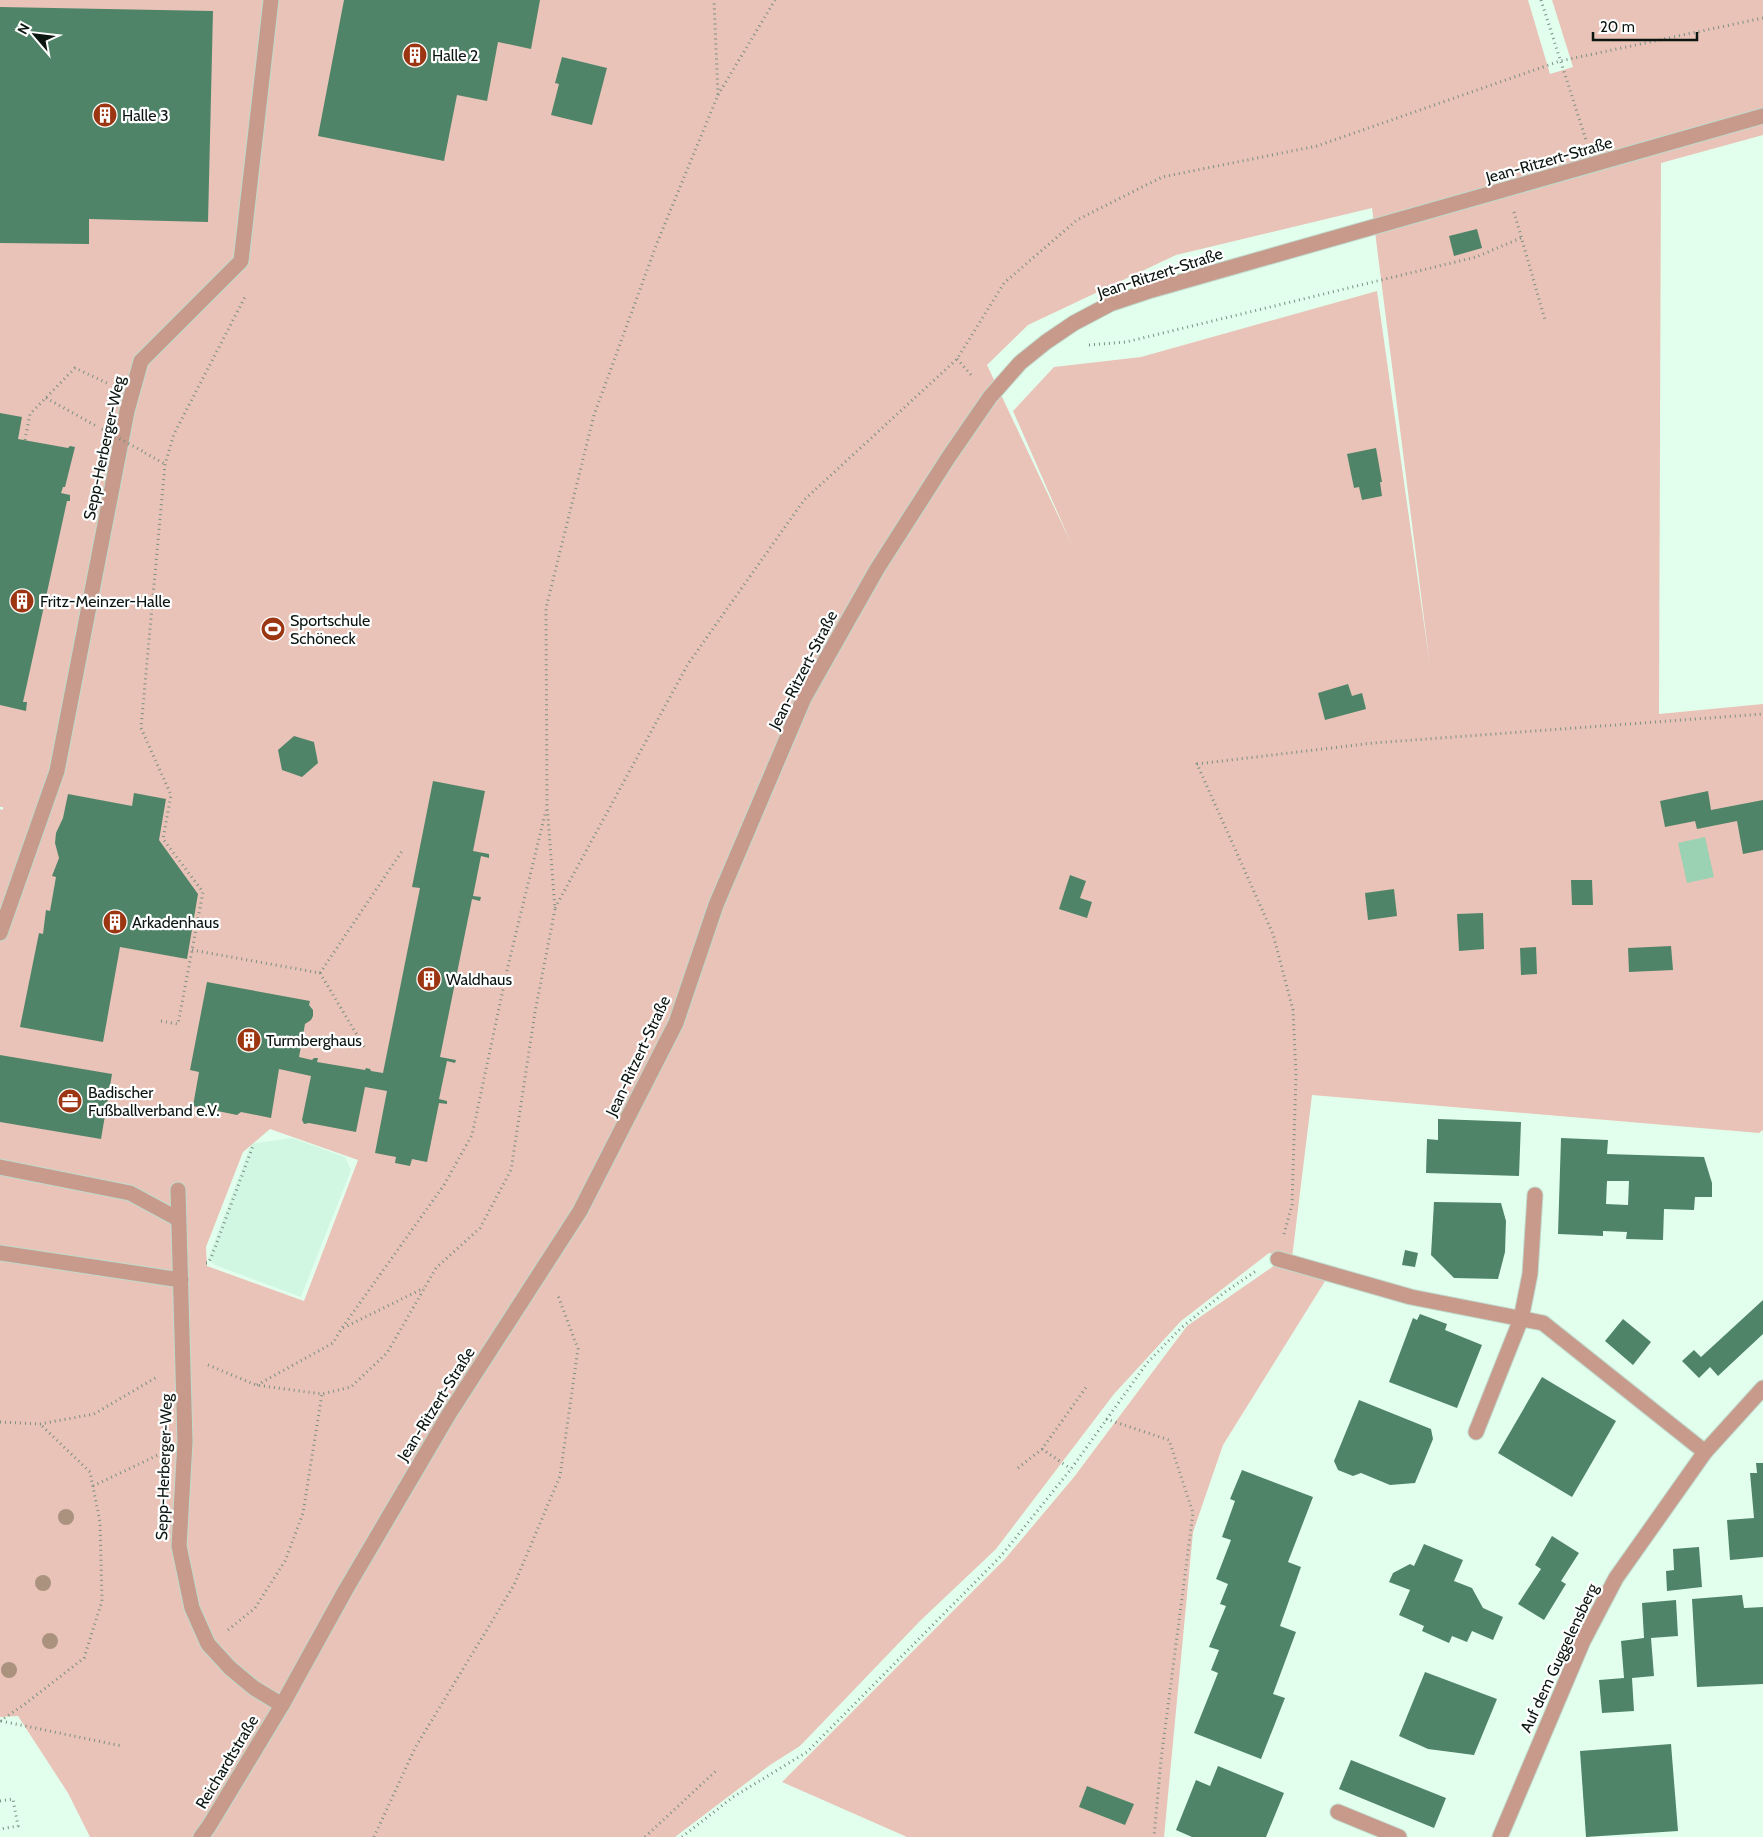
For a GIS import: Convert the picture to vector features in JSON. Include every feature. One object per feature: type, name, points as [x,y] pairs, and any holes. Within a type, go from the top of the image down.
[{"type":"street","name":"Sepp-Herberger-Weg","points":[[0,933],[56,770],[127,411],[142,361],[241,261],[271,0]]},
{"type":"street","name":"Jean-Ritzert-Straße","points":[[282,1705],[345,1592],[449,1414],[580,1211],[597,1179],[676,1023],[716,905],[804,698],[877,569],[948,458],[990,397],[1020,363],[1074,323],[1110,304],[1152,290],[1763,116]]},
{"type":"street","points":[[0,1167],[130,1193],[178,1220]]},
{"type":"street","name":"Sepp-Herberger-Weg","points":[[178,1190],[185,1442],[179,1546],[192,1608],[208,1644],[230,1668],[254,1688],[282,1705]]},
{"type":"street","points":[[1476,1432],[1521,1319],[1530,1274],[1535,1195]]},
{"type":"street","points":[[0,1253],[181,1280]]},
{"type":"street","points":[[1278,1259],[1411,1297],[1543,1323],[1705,1452]]},
{"type":"street","name":"Auf dem Guggelensberg","points":[[1500,1837],[1583,1641],[1616,1578],[1705,1452],[1763,1388]]},
{"type":"street","name":"Reichardtstraße","points":[[201,1837],[282,1705]]},
{"type":"street","points":[[1338,1812],[1399,1837]]},
{"type":"path","points":[[714,0],[718,95]]},
{"type":"path","points":[[0,1422],[40,1424],[94,1414],[184,1361],[200,1362],[256,1385],[322,1394],[351,1387],[386,1352],[436,1268],[480,1228],[511,1170],[535,1012],[555,909],[547,805],[546,608],[594,415],[657,243],[718,95],[775,0]]},
{"type":"path","points":[[1541,0],[1594,165]]},
{"type":"path","points":[[1560,61],[1763,18]]},
{"type":"path","points":[[1508,190],[1545,320]]},
{"type":"path","points":[[1074,323],[1090,346],[1126,342],[1476,257],[1521,238]]},
{"type":"path","points":[[161,1021],[178,1024],[203,892],[163,839],[171,795],[141,728],[165,464],[174,434],[249,289]]},
{"type":"path","points":[[25,440],[30,414],[76,368],[114,386],[127,411]]},
{"type":"path","points":[[46,398],[98,426]]},
{"type":"path","points":[[102,429],[165,464]]},
{"type":"path","points":[[682,1837],[733,1797],[806,1752],[1001,1556],[1072,1469],[1147,1363],[1181,1328],[1224,1292],[1263,1266],[1278,1259],[1292,1205],[1296,1074],[1293,1010],[1273,934],[1197,764],[1373,743],[1763,714]]},
{"type":"path","points":[[256,1385],[333,1343],[444,1185],[472,1136],[508,966],[547,805]]},
{"type":"path","points":[[320,973],[402,851]]},
{"type":"path","points":[[192,950],[320,973],[366,1050]]},
{"type":"path","points":[[208,1263],[254,1146]]},
{"type":"path","points":[[342,1328],[424,1288]]},
{"type":"path","points":[[374,1837],[415,1748],[514,1585],[560,1476],[578,1349],[556,1289]]},
{"type":"path","points":[[1018,1468],[1042,1449],[1087,1386]]},
{"type":"path","points":[[230,1628],[255,1608],[285,1561],[302,1513],[322,1394]]},
{"type":"path","points":[[1106,1419],[1169,1440],[1193,1514],[1154,1837]]},
{"type":"path","points":[[0,1721],[84,1658],[102,1600],[100,1522],[90,1472],[40,1424]]},
{"type":"path","points":[[93,1486],[185,1442]]},
{"type":"path","points":[[1042,1449],[1072,1469]]},
{"type":"path","points":[[0,1721],[122,1746]]},
{"type":"path","points":[[645,1837],[718,1769]]},
{"type":"path","points":[[0,1801],[14,1799],[18,1826],[0,1829]]},
{"type":"shaded area","points":[[0,0],[1528,0],[1550,74],[1573,67],[1552,0],[1763,0],[1763,135],[1661,163],[1659,714],[1763,704],[1763,1130],[1759,1133],[1312,1095],[1292,1258],[1269,1253],[1181,1321],[1114,1394],[996,1549],[920,1621],[800,1746],[770,1765],[675,1837],[90,1837],[68,1793],[18,1716],[0,1717],[0,809],[3,810],[3,807],[0,807]],"holes":[[[1372,208],[1430,666],[1377,291],[1141,357],[1054,367],[1013,411],[1071,543],[987,365],[1028,325],[1176,255]],[[270,1129],[358,1160],[304,1301],[207,1266],[206,1247],[243,1152]]]},
{"type":"shaded area","points":[[1705,837],[1714,877],[1687,883],[1678,843]]},
{"type":"shaded area","points":[[292,1138],[345,1157],[351,1170],[301,1297],[215,1265],[208,1259],[251,1144]]},
{"type":"shaded area","points":[[1278,1263],[1327,1278],[1223,1445],[1193,1532],[1164,1837],[907,1837],[782,1782],[1005,1559],[1074,1477],[1187,1326]]},
{"type":"building","points":[[344,0],[540,0],[531,49],[498,42],[487,101],[457,95],[444,161],[318,136]]},
{"type":"building","name":"Halle 3","points":[[0,7],[213,11],[208,222],[89,219],[89,244],[0,243]]},
{"type":"building","points":[[562,57],[607,68],[592,125],[551,115],[559,84],[555,83]]},
{"type":"building","points":[[1477,229],[1482,248],[1454,256],[1449,236]]},
{"type":"building","name":"Fritz-Meinzer-Halle","points":[[0,413],[22,417],[18,439],[68,448],[70,446],[75,447],[65,487],[63,487],[61,493],[70,495],[70,501],[67,501],[23,702],[27,702],[26,711],[0,705]]},
{"type":"building","points":[[1376,448],[1382,482],[1380,482],[1382,496],[1362,500],[1359,487],[1354,488],[1347,454]]},
{"type":"building","points":[[1348,684],[1352,696],[1362,693],[1366,709],[1325,720],[1318,693]]},
{"type":"building","points":[[294,736],[314,742],[318,763],[302,777],[282,770],[278,750]]},
{"type":"building","points":[[433,781],[485,791],[473,851],[489,854],[489,858],[481,856],[473,896],[481,897],[480,901],[472,899],[440,1057],[456,1060],[455,1063],[447,1061],[439,1099],[447,1101],[447,1104],[439,1103],[427,1162],[412,1159],[410,1166],[395,1163],[396,1157],[375,1153],[387,1091],[365,1087],[356,1132],[309,1123],[304,1124],[302,1120],[311,1076],[279,1069],[271,1118],[241,1112],[237,1115],[193,1106],[199,1072],[190,1070],[207,982],[310,1001],[309,1005],[313,1010],[313,1016],[305,1024],[299,1057],[312,1060],[318,1058],[317,1062],[365,1070],[366,1068],[383,1073],[420,888],[412,887]]},
{"type":"building","points":[[1708,791],[1711,810],[1763,800],[1763,850],[1743,854],[1737,821],[1697,829],[1695,821],[1665,827],[1660,801]]},
{"type":"building","name":"Arkadenhaus","points":[[134,793],[166,799],[159,840],[198,894],[187,959],[120,947],[103,1042],[20,1027],[39,933],[43,934],[46,910],[50,911],[56,877],[52,876],[59,858],[55,843],[56,833],[63,818],[68,794],[132,806]]},
{"type":"building","points":[[1070,875],[1086,881],[1080,898],[1092,902],[1087,918],[1059,909]]},
{"type":"building","points":[[1571,880],[1592,880],[1593,905],[1572,905]]},
{"type":"building","points":[[1394,889],[1397,916],[1368,920],[1365,893]]},
{"type":"building","points":[[1483,913],[1484,949],[1459,951],[1457,914]]},
{"type":"building","points":[[1671,946],[1673,970],[1629,972],[1628,948]]},
{"type":"building","points":[[1536,947],[1537,974],[1521,975],[1520,948]]},
{"type":"building","points":[[0,1055],[112,1074],[101,1139],[0,1122]]},
{"type":"building","points":[[1438,1119],[1521,1122],[1519,1176],[1426,1173],[1427,1139],[1438,1140]]},
{"type":"building","points":[[1561,1138],[1608,1140],[1607,1154],[1704,1157],[1712,1183],[1712,1197],[1695,1197],[1694,1210],[1664,1209],[1663,1240],[1626,1239],[1627,1232],[1603,1231],[1603,1236],[1558,1234]],"holes":[[[1607,1181],[1629,1181],[1628,1205],[1606,1204]]]},
{"type":"building","points":[[1434,1202],[1501,1203],[1506,1221],[1505,1252],[1498,1279],[1454,1278],[1431,1255]]},
{"type":"building","points":[[1405,1250],[1418,1253],[1415,1267],[1402,1265]]},
{"type":"building","points":[[1763,1300],[1763,1334],[1718,1376],[1710,1367],[1699,1378],[1682,1361],[1694,1350],[1701,1357]]},
{"type":"building","points":[[1420,1314],[1447,1324],[1445,1330],[1482,1345],[1457,1408],[1389,1382],[1413,1318],[1417,1320]]},
{"type":"building","points":[[1623,1319],[1651,1342],[1633,1365],[1605,1341]]},
{"type":"building","points":[[1542,1377],[1616,1421],[1572,1497],[1498,1453]]},
{"type":"building","points":[[1359,1400],[1431,1429],[1433,1439],[1415,1483],[1390,1485],[1361,1473],[1353,1476],[1338,1470],[1334,1461]]},
{"type":"building","points":[[1756,1463],[1763,1463],[1763,1557],[1730,1560],[1727,1520],[1754,1518],[1750,1473],[1757,1473]]},
{"type":"building","points":[[1242,1470],[1313,1497],[1288,1562],[1301,1567],[1280,1626],[1296,1632],[1273,1694],[1285,1698],[1261,1759],[1194,1733],[1218,1673],[1211,1670],[1219,1650],[1209,1647],[1226,1606],[1220,1604],[1228,1584],[1216,1579],[1231,1540],[1222,1537],[1235,1501],[1230,1499]]},
{"type":"building","points":[[1552,1536],[1579,1553],[1561,1581],[1566,1584],[1544,1620],[1518,1604],[1541,1569],[1535,1565]]},
{"type":"building","points":[[1424,1544],[1463,1560],[1454,1581],[1472,1588],[1483,1608],[1503,1617],[1493,1640],[1472,1631],[1467,1642],[1452,1636],[1449,1643],[1422,1631],[1424,1626],[1399,1615],[1410,1590],[1389,1582],[1393,1573],[1410,1564],[1414,1566]]},
{"type":"building","points":[[1699,1547],[1702,1587],[1667,1591],[1666,1571],[1674,1570],[1673,1549]]},
{"type":"building","points":[[1742,1595],[1744,1608],[1763,1607],[1763,1684],[1697,1687],[1692,1599]]},
{"type":"building","points":[[1676,1600],[1678,1636],[1651,1638],[1654,1676],[1632,1678],[1634,1711],[1602,1713],[1599,1680],[1624,1678],[1621,1641],[1644,1638],[1642,1603]]},
{"type":"building","points":[[1425,1672],[1497,1699],[1474,1755],[1428,1749],[1399,1736]]},
{"type":"building","points":[[1671,1744],[1678,1831],[1586,1837],[1580,1751]]},
{"type":"building","points":[[1351,1760],[1446,1798],[1434,1828],[1339,1789]]},
{"type":"building","points":[[1218,1766],[1284,1793],[1266,1837],[1192,1837],[1176,1830],[1196,1780],[1210,1786]]},
{"type":"building","points":[[1087,1786],[1134,1804],[1125,1825],[1079,1807]]},
{"type":"place","name":"Halle 2","points":[[415,55]]},
{"type":"place","name":"Halle 3","points":[[105,115]]},
{"type":"place","name":"Fritz-Meinzer-Halle","points":[[22,601]]},
{"type":"place","name":"Sportschule Schöneck","points":[[273,629]]},
{"type":"place","name":"Arkadenhaus","points":[[115,922]]},
{"type":"place","name":"Waldhaus","points":[[429,979]]},
{"type":"place","name":"Turmberghaus","points":[[249,1040]]},
{"type":"place","name":"Badischer Fußballverband e.V.","points":[[70,1101]]}]
